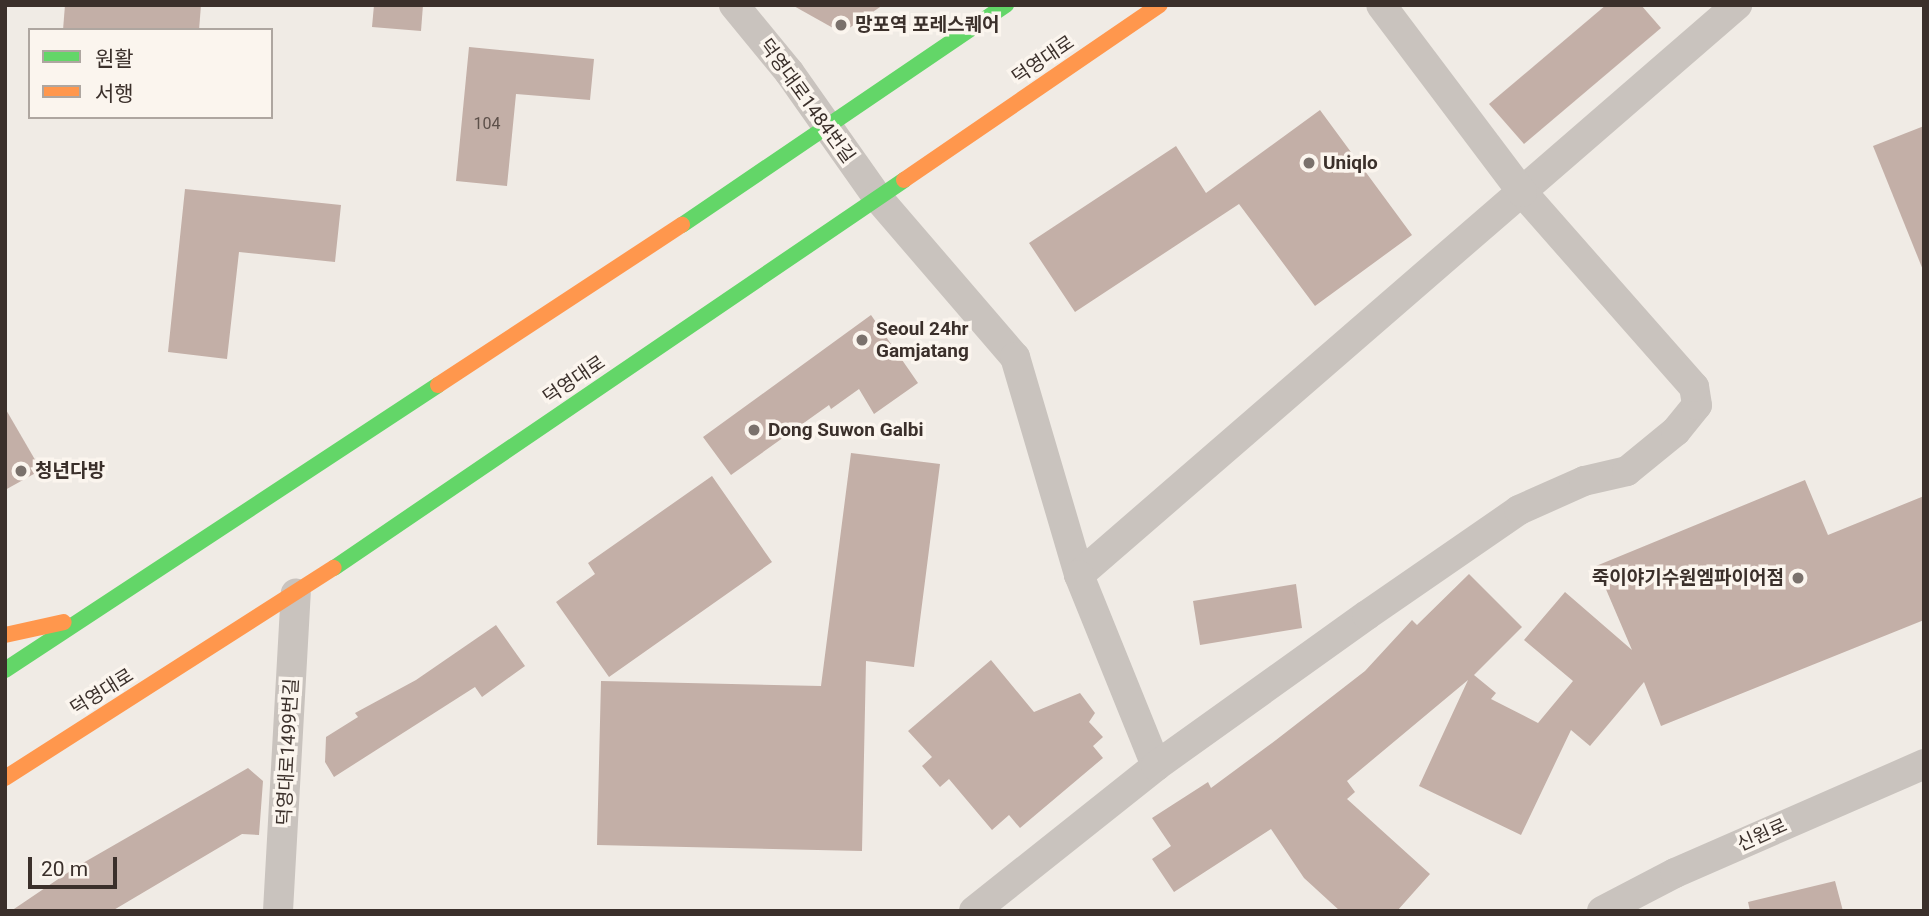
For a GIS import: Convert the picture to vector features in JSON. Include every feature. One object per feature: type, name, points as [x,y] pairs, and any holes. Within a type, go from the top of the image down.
[{"type":"street","name":"덕영대로1484번길","points":[[734,5],[878,198],[1015,357],[1079,575],[1156,766]]},
{"type":"street","points":[[5,670],[828,128],[1006,5]]},
{"type":"street","name":"덕영대로","points":[[5,778],[296,593],[1160,5]]},
{"type":"street","points":[[974,911],[1156,766],[1519,510],[1584,481],[1627,471],[1676,431],[1697,405],[1693,387],[1522,191],[1381,5]]},
{"type":"street","points":[[1079,575],[1737,5]]},
{"type":"street","name":"덕영대로1499번길","points":[[272,906],[296,593]]},
{"type":"street","points":[[5,635],[86,617]]},
{"type":"street","name":"신원로","points":[[1602,911],[1675,873],[1924,764]]},
{"type":"building","points":[[65,5],[201,5],[199,28],[63,28]]},
{"type":"building","points":[[374,5],[423,5],[421,31],[372,27]]},
{"type":"building","name":"망포역 포레스퀘어","points":[[792,5],[883,5],[842,33]]},
{"type":"building","points":[[1606,5],[1641,5],[1661,28],[1524,144],[1489,104]]},
{"type":"building","points":[[469,47],[594,59],[590,100],[516,94],[507,186],[456,181]]},
{"type":"building","points":[[1320,110],[1412,235],[1315,306],[1239,204],[1075,312],[1029,243],[1176,146],[1206,193]]},
{"type":"building","points":[[1924,126],[1924,269],[1923,270],[1873,146]]},
{"type":"building","points":[[185,189],[341,205],[335,262],[239,252],[227,359],[168,352]]},
{"type":"building","points":[[871,315],[918,383],[874,414],[859,389],[831,409],[829,405],[731,475],[703,437]]},
{"type":"building","points":[[5,408],[41,470],[5,490]]},
{"type":"building","points":[[851,453],[940,464],[914,667],[866,661],[862,851],[597,845],[601,681],[821,686]]},
{"type":"building","points":[[712,476],[772,562],[609,677],[556,602],[595,574],[588,563]]},
{"type":"building","points":[[1805,480],[1828,535],[1924,496],[1924,620],[1661,726],[1644,682],[1590,746],[1571,730],[1521,835],[1419,786],[1468,680],[1347,781],[1355,792],[1347,799],[1430,874],[1397,911],[1340,911],[1304,878],[1271,829],[1174,892],[1152,859],[1171,846],[1152,818],[1208,782],[1211,788],[1276,740],[1365,671],[1412,620],[1417,625],[1469,574],[1522,627],[1474,675],[1496,693],[1491,699],[1538,723],[1573,681],[1524,640],[1565,592],[1632,650],[1596,566]]},
{"type":"building","points":[[1296,584],[1302,628],[1200,645],[1193,601]]},
{"type":"building","points":[[496,625],[525,666],[482,697],[475,687],[334,777],[325,762],[326,737],[358,717],[355,713],[416,680]]},
{"type":"building","points":[[991,660],[1034,712],[1080,693],[1095,713],[1089,722],[1103,737],[1093,746],[1103,758],[1020,828],[1009,815],[992,830],[949,779],[940,787],[922,766],[932,757],[908,731]]},
{"type":"building","points":[[248,768],[263,781],[259,835],[242,834],[112,911],[11,911],[76,867]]},
{"type":"building","points":[[1835,881],[1843,911],[1750,911],[1748,902]]},
{"type":"traffic: fast","points":[[682,225],[1006,5]]},
{"type":"traffic: fast","points":[[334,568],[904,180]]},
{"type":"traffic: fast","points":[[5,670],[438,385]]},
{"type":"traffic: slow","points":[[904,180],[1160,5]]},
{"type":"traffic: slow","points":[[438,385],[682,225]]},
{"type":"traffic: slow","points":[[5,778],[334,568]]},
{"type":"traffic: slow","points":[[5,635],[64,622]]},
{"type":"place","name":"망포역 포레스퀘어","points":[[841,25]]},
{"type":"place","name":"Uniqlo","points":[[1309,163]]},
{"type":"place","name":"Seoul 24hr Gamjatang","points":[[862,340]]},
{"type":"place","name":"Dong Suwon Galbi","points":[[754,430]]},
{"type":"place","name":"청년다방","points":[[21,471]]},
{"type":"place","name":"죽이야기수원엠파이어점","points":[[1798,578]]}]
